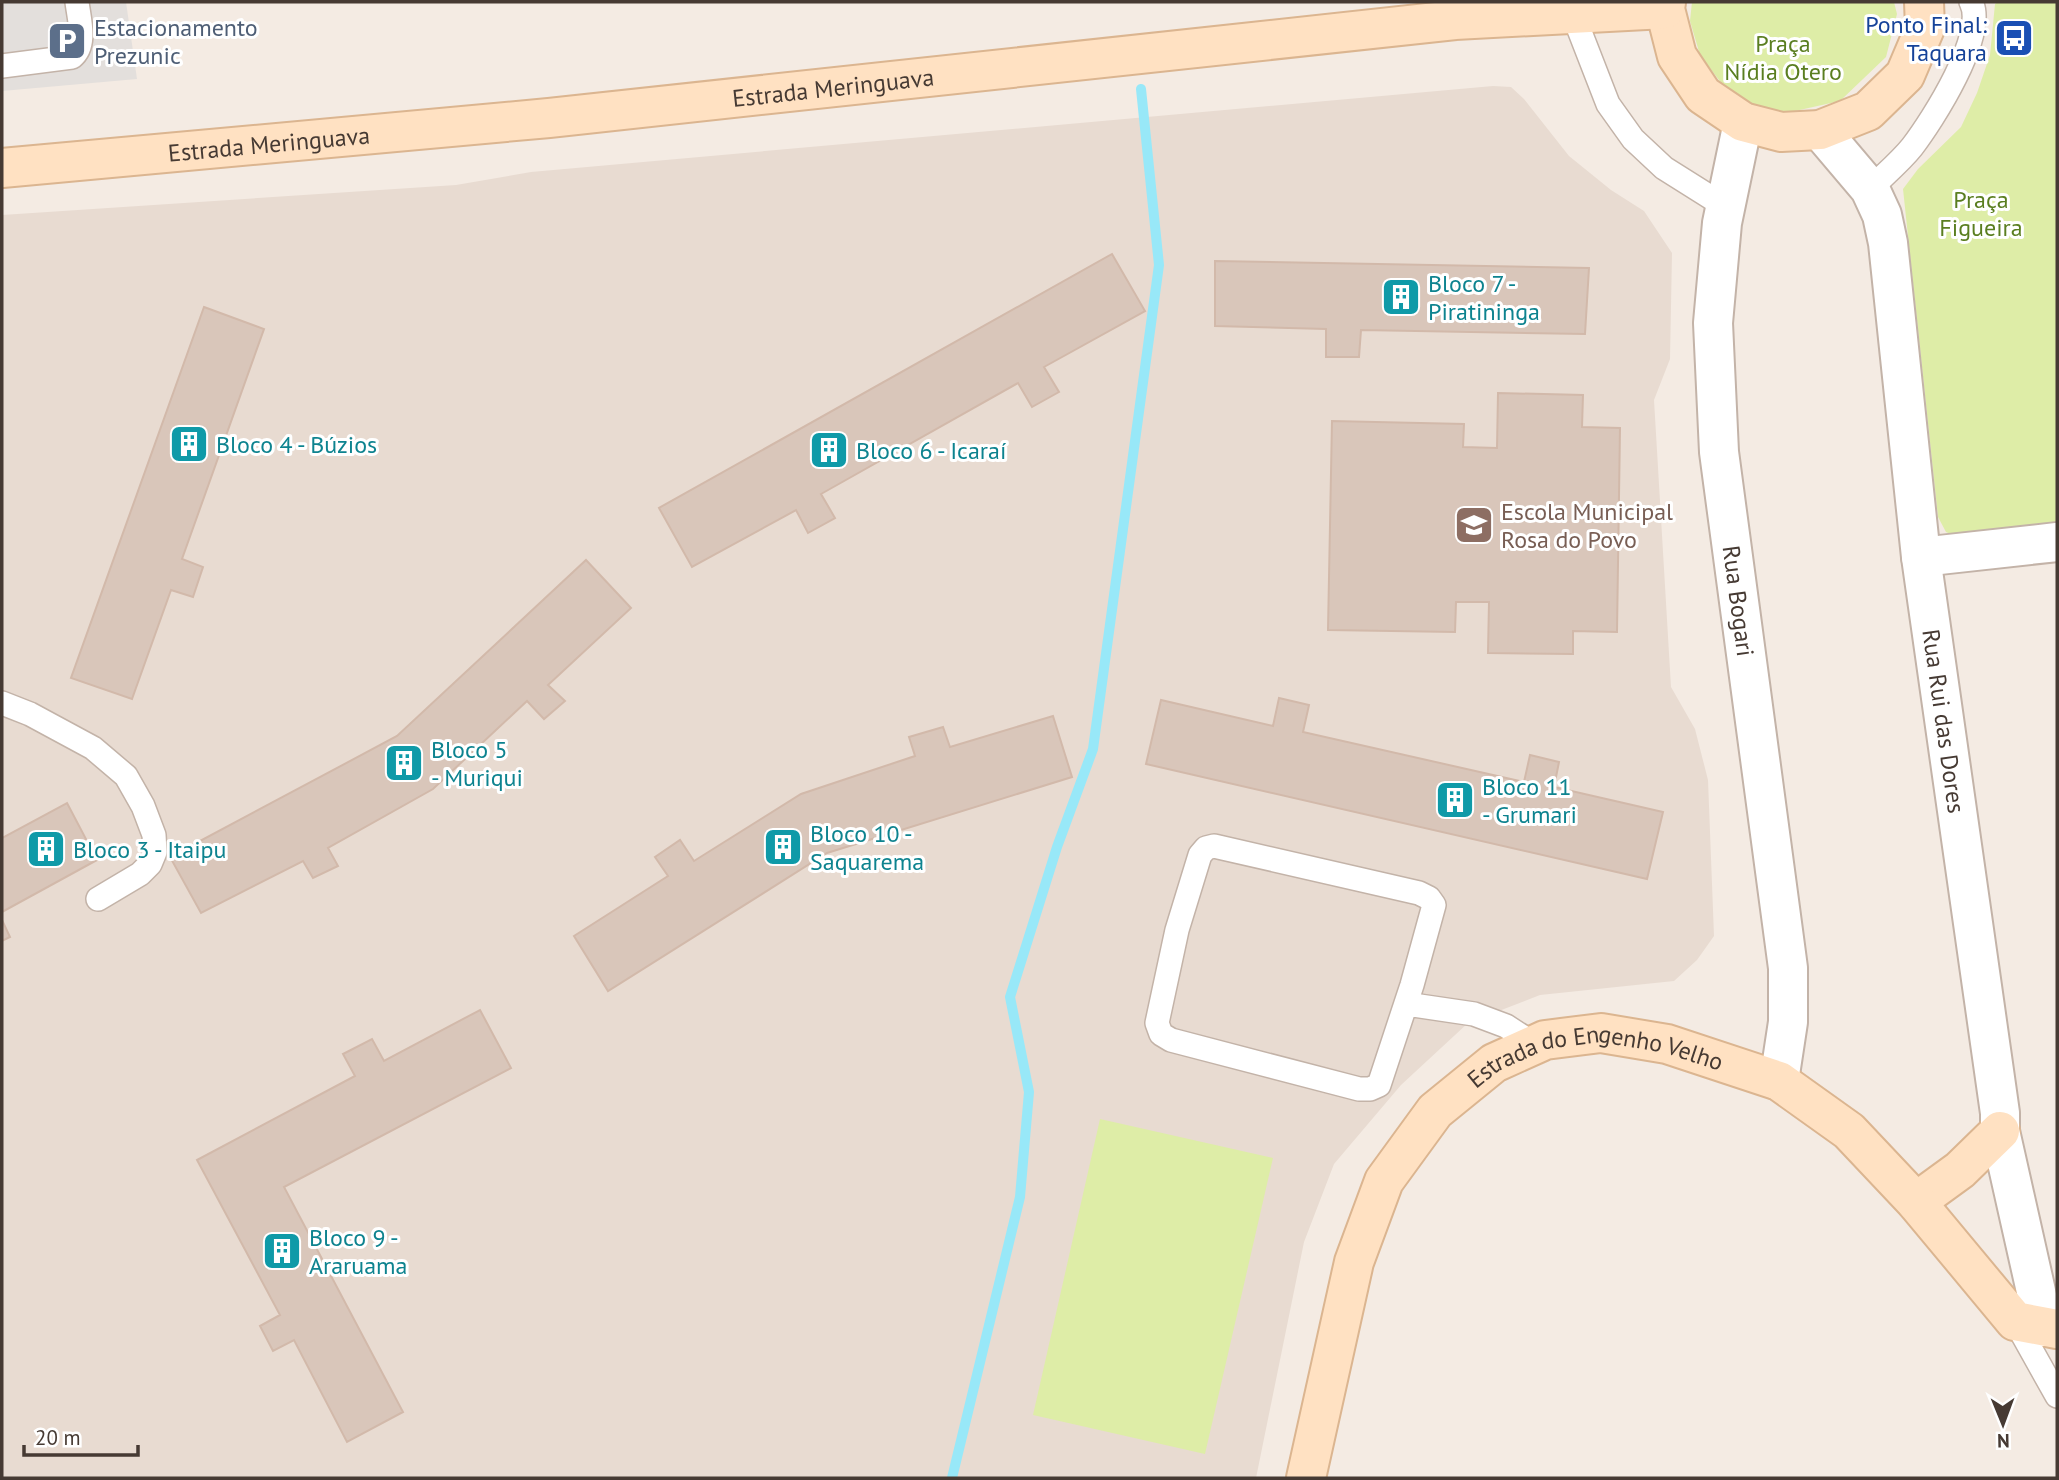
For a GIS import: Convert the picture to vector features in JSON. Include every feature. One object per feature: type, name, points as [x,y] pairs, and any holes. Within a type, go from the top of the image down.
[{"type":"street","points":[[1666,6],[1677,56],[1703,95],[1743,122],[1781,132],[1820,130],[1868,111],[1905,75],[1925,27],[1924,2]]},
{"type":"street","name":"Estrada Meringuava","points":[[2,168],[549,118],[1455,20],[1666,6]]},
{"type":"street","name":"Rua Bogari","points":[[1743,122],[1722,223],[1713,323],[1719,452],[1788,968],[1788,1022],[1779,1081]]},
{"type":"street","name":"Rua Rui das Dores","points":[[1820,130],[1870,189],[1882,215],[1888,243],[1921,557],[2000,1113],[2000,1131],[2039,1326]]},
{"type":"street","points":[[1921,557],[2057,542]]},
{"type":"street","name":"Estrada do Engenho Velho","points":[[1306,1478],[1354,1262],[1384,1181],[1436,1111],[1494,1063],[1545,1040],[1601,1033],[1667,1044],[1779,1081],[1849,1131],[2039,1326]]},
{"type":"street","points":[[1916,1202],[1960,1170],[2000,1131]]},
{"type":"lane","points":[[2,66],[72,57],[78,52],[81,44],[77,2]]},
{"type":"lane","points":[[1870,189],[1911,148],[1948,92],[1967,51],[1975,21],[1971,2]]},
{"type":"lane","points":[[1573,14],[1608,104],[1633,139],[1664,168],[1726,206]]},
{"type":"lane","points":[[2,703],[30,714],[93,748],[126,776],[144,806],[154,835],[155,852],[150,864],[140,874],[98,899]]},
{"type":"lane","points":[[1214,846],[1419,893],[1429,898],[1434,905],[1406,1004],[1379,1085],[1370,1089],[1185,1044],[1161,1034],[1157,1023],[1177,930],[1200,855],[1206,848],[1214,846]]},
{"type":"lane","points":[[1406,1004],[1474,1014],[1506,1026],[1534,1044]]},
{"type":"lane","points":[[2039,1326],[2057,1396]]},
{"type":"shaded area","name":"Estacionamento Prezunic","points":[[2,2],[126,2],[137,79],[2,91]]},
{"type":"shaded area","points":[[1493,86],[1511,87],[1524,99],[1569,156],[1611,190],[1644,211],[1672,253],[1670,359],[1654,400],[1671,687],[1695,729],[1708,780],[1714,936],[1697,960],[1674,981],[1540,995],[1468,1023],[1401,1085],[1334,1164],[1304,1242],[1256,1478],[2,1478],[2,215],[456,185],[531,172]]},
{"type":"green space","name":"Praça Nídia Otero","points":[[1692,2],[1894,2],[1897,14],[1886,57],[1840,101],[1786,113],[1745,105],[1722,84],[1700,55],[1690,21]]},
{"type":"green space","name":"Praça Figueira","points":[[2057,2],[2057,531],[1964,540],[1946,532],[1938,517],[1903,189],[1918,169],[1961,127],[1977,93],[1990,55],[1995,4]]},
{"type":"green space","points":[[1100,1119],[1273,1158],[1205,1454],[1033,1415]]},
{"type":"building","name":"Bloco 6 - Icaraí","points":[[1112,254],[1145,311],[1044,367],[1059,392],[1032,407],[1018,383],[821,494],[835,518],[808,533],[796,510],[692,567],[659,508]]},
{"type":"building","name":"Bloco 7 - Piratininga","points":[[1215,261],[1589,268],[1585,334],[1361,330],[1359,357],[1326,357],[1326,329],[1215,326]]},
{"type":"building","name":"Bloco 4 - Búzios","points":[[204,307],[264,329],[182,559],[203,567],[193,597],[171,590],[132,699],[71,678]]},
{"type":"building","name":"Escola Municipal Rosa do Povo","points":[[1498,393],[1583,395],[1582,427],[1620,428],[1617,632],[1573,631],[1573,654],[1488,653],[1489,602],[1456,602],[1455,632],[1328,630],[1332,421],[1464,424],[1463,447],[1497,448]]},
{"type":"building","name":"Bloco 5 - Muriqui","points":[[586,560],[631,608],[548,685],[565,701],[544,719],[527,701],[433,789],[328,848],[338,866],[313,878],[303,861],[201,913],[170,857],[397,736]]},
{"type":"building","name":"Bloco 11 - Grumari","points":[[1279,698],[1309,705],[1303,732],[1524,782],[1530,755],[1559,762],[1554,787],[1663,812],[1647,879],[1146,764],[1161,700],[1273,726]]},
{"type":"building","name":"Bloco 10 - Saquarema","points":[[1053,716],[1072,777],[827,853],[608,991],[574,936],[668,876],[655,857],[680,840],[694,861],[801,794],[915,756],[909,737],[943,727],[950,747]]},
{"type":"building","name":"Bloco 3 - Itaipu","points":[[67,803],[97,860],[2,912],[2,838]]},
{"type":"building","points":[[2,920],[10,937],[2,941]]},
{"type":"building","name":"Bloco 9 - Araruama","points":[[480,1010],[511,1068],[284,1187],[403,1412],[347,1442],[294,1340],[273,1351],[260,1326],[280,1315],[197,1160],[355,1076],[343,1054],[372,1039],[384,1061]]},
{"type":"waterway","points":[[952,1478],[1020,1197],[1029,1092],[1010,997],[1057,847],[1093,749],[1159,265],[1141,89]]},
{"type":"place","name":"Ponto Final: Taquara","points":[[2014,38]]},
{"type":"place","name":"Estacionamento Prezunic","points":[[67,41]]},
{"type":"place","name":"Bloco 7 - Piratininga","points":[[1401,297]]},
{"type":"place","name":"Bloco 4 - Búzios","points":[[189,444]]},
{"type":"place","name":"Bloco 6 - Icaraí","points":[[829,450]]},
{"type":"place","name":"Escola Municipal Rosa do Povo","points":[[1474,525]]},
{"type":"place","name":"Bloco 5 - Muriqui","points":[[404,763]]},
{"type":"place","name":"Bloco 11 - Grumari","points":[[1455,800]]},
{"type":"place","name":"Bloco 10 - Saquarema","points":[[783,847]]},
{"type":"place","name":"Bloco 3 - Itaipu","points":[[46,849]]},
{"type":"place","name":"Bloco 9 - Araruama","points":[[282,1251]]}]
